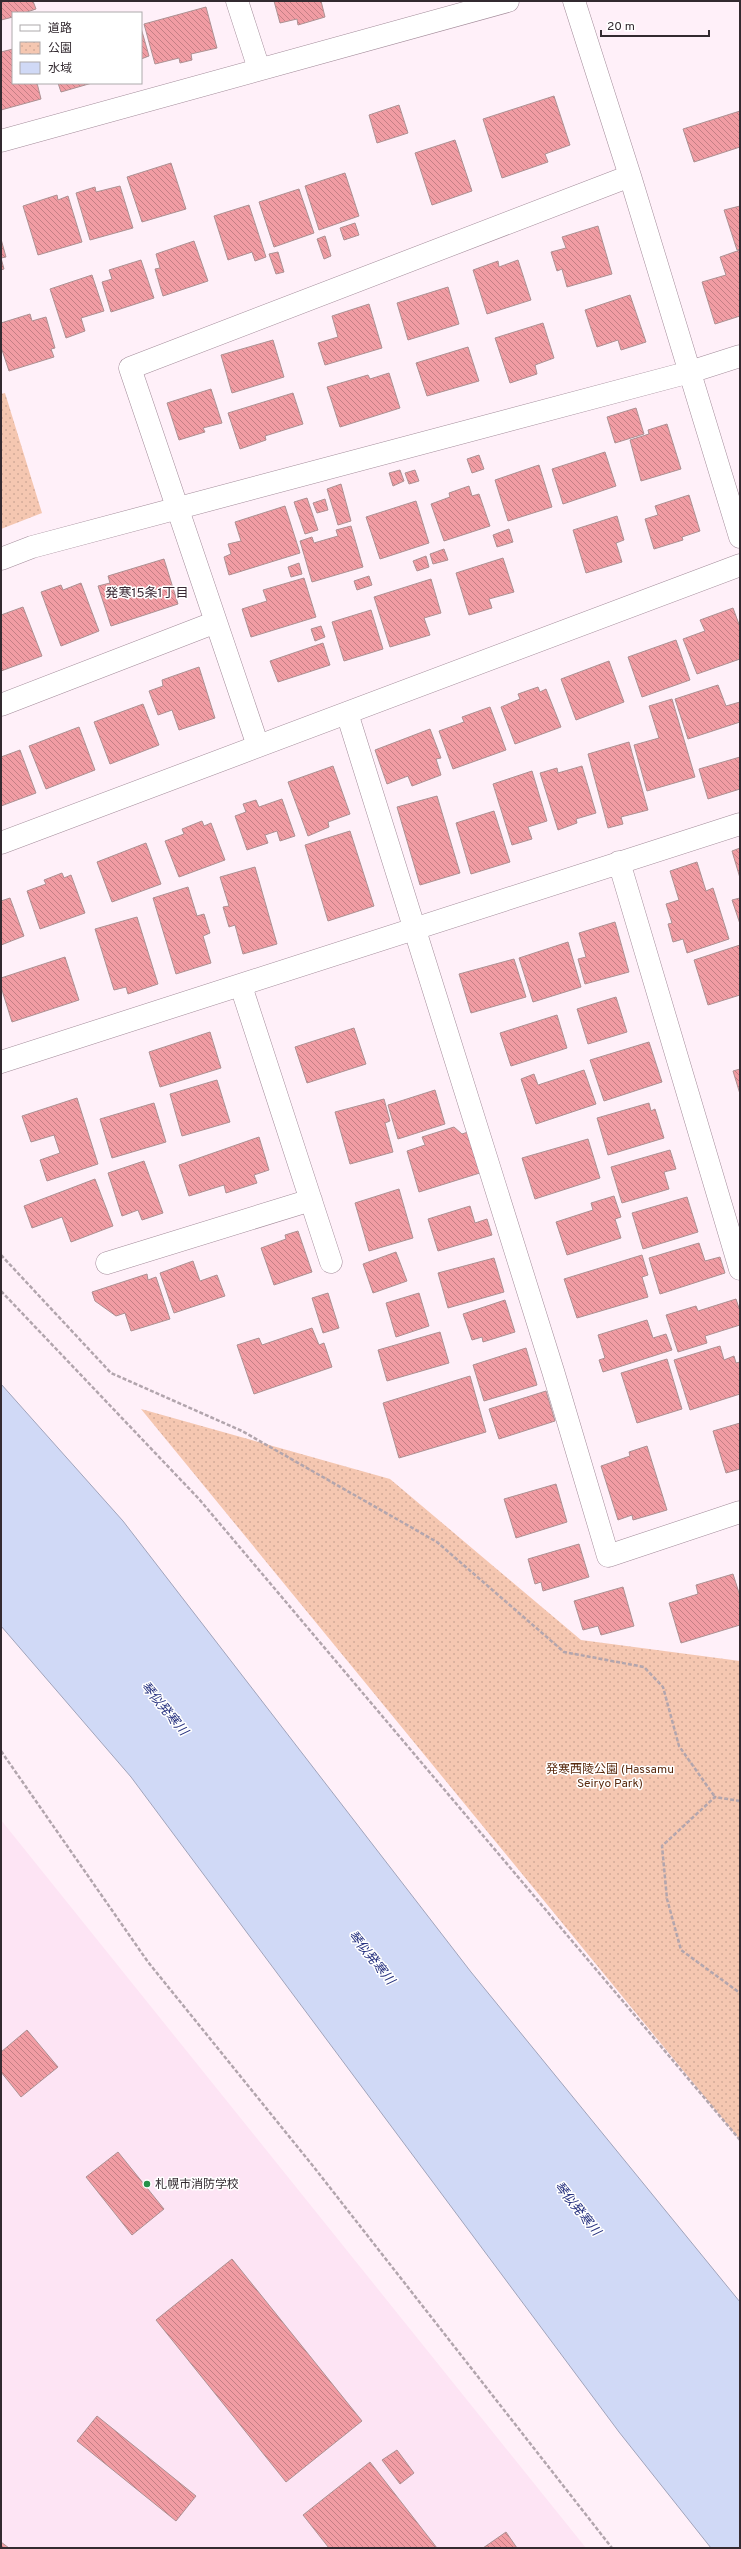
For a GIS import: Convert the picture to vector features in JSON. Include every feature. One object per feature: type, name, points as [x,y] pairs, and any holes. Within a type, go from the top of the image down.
[{"type":"street","points":[[237,1],[259,69]]},
{"type":"street","points":[[1,141],[508,1]]},
{"type":"street","points":[[574,1],[630,176],[740,537]]},
{"type":"street","points":[[258,746],[130,368],[630,176]]},
{"type":"street","points":[[1,559],[32,547],[690,372],[740,356]]},
{"type":"street","points":[[1,843],[740,565]]},
{"type":"street","points":[[1,705],[216,622]]},
{"type":"street","points":[[347,713],[608,1556],[740,1512]]},
{"type":"street","points":[[1,1062],[241,986],[619,862],[740,824]]},
{"type":"street","points":[[619,862],[740,1268]]},
{"type":"street","points":[[241,986],[331,1262]]},
{"type":"street","points":[[106,1263],[311,1200]]},
{"type":"path","points":[[1,1255],[110,1373],[242,1431],[437,1542],[564,1652],[644,1667],[663,1687],[679,1746],[716,1796],[740,1801]]},
{"type":"path","points":[[1,1291],[199,1499],[740,2140]]},
{"type":"path","points":[[1,1751],[148,1962],[313,2166],[612,2548]]},
{"type":"path","points":[[716,1796],[662,1846],[667,1899],[681,1950],[740,1992]]},
{"type":"shaded area","name":"札幌市消防学校","points":[[1,1820],[586,2548],[1,2548]]},
{"type":"green space","points":[[5,393],[42,513],[1,529],[1,394]]},
{"type":"green space","name":"発寒西陵公園 (Hassamu Seiryo Park)","points":[[141,1409],[390,1479],[581,1640],[740,1661],[740,2140]]},
{"type":"water","name":"琴似発寒川","points":[[1,1384],[123,1521],[471,1972],[740,2302],[740,2548],[711,2548],[619,2432],[131,1777],[1,1626]]},
{"type":"building","points":[[1,1],[33,1],[36,9],[27,12],[12,12],[12,17],[1,20]]},
{"type":"building","points":[[274,1],[321,1],[325,17],[298,25],[297,19],[280,23]]},
{"type":"building","points":[[206,7],[217,48],[191,54],[192,60],[180,63],[179,58],[155,64],[144,24]]},
{"type":"building","points":[[142,32],[149,56],[142,59]]},
{"type":"building","points":[[12,49],[12,84],[37,84],[41,99],[1,110],[1,52]]},
{"type":"building","points":[[58,84],[89,84],[61,92]]},
{"type":"building","points":[[554,96],[570,145],[545,154],[548,162],[502,178],[483,119]]},
{"type":"building","points":[[399,105],[408,133],[377,143],[369,115]]},
{"type":"building","points":[[740,111],[740,147],[694,162],[683,129]]},
{"type":"building","points":[[455,140],[472,191],[432,205],[415,153]]},
{"type":"building","points":[[171,163],[186,209],[142,222],[127,177]]},
{"type":"building","points":[[345,173],[359,216],[319,230],[305,186]]},
{"type":"building","points":[[120,186],[133,228],[90,240],[76,193],[95,187],[96,192]]},
{"type":"building","points":[[299,189],[314,233],[274,247],[259,202]]},
{"type":"building","points":[[57,195],[58,200],[68,196],[82,242],[38,255],[23,206]]},
{"type":"building","points":[[249,205],[266,257],[255,261],[252,252],[228,260],[214,216]]},
{"type":"building","points":[[740,206],[740,249],[737,250],[724,210]]},
{"type":"building","points":[[355,223],[359,235],[344,240],[340,228]]},
{"type":"building","points":[[598,226],[612,274],[567,287],[562,269],[557,271],[551,252],[566,248],[562,237]]},
{"type":"building","points":[[325,236],[331,256],[324,259],[317,239]]},
{"type":"building","points":[[1,239],[6,257],[1,258]]},
{"type":"building","points":[[194,241],[208,281],[163,296],[155,269],[160,268],[156,254]]},
{"type":"building","points":[[740,250],[740,316],[715,324],[702,282],[726,275],[720,257]]},
{"type":"building","points":[[278,252],[284,272],[276,274],[269,254]]},
{"type":"building","points":[[1,258],[4,269],[1,270]]},
{"type":"building","points":[[141,260],[154,298],[111,312],[102,282],[112,279],[109,270]]},
{"type":"building","points":[[518,260],[531,300],[487,314],[473,270],[498,261],[499,267]]},
{"type":"building","points":[[92,275],[104,311],[81,318],[85,331],[66,338],[50,289]]},
{"type":"building","points":[[448,287],[459,324],[408,340],[397,303]]},
{"type":"building","points":[[630,295],[646,342],[621,350],[618,340],[597,347],[585,310]]},
{"type":"building","points":[[369,304],[382,348],[325,365],[318,343],[338,337],[332,316]]},
{"type":"building","points":[[30,314],[32,321],[46,317],[55,348],[51,349],[54,357],[9,371],[1,347],[1,323]]},
{"type":"building","points":[[543,323],[554,358],[535,365],[537,374],[510,383],[495,338]]},
{"type":"building","points":[[273,340],[284,377],[232,393],[221,355]]},
{"type":"building","points":[[468,347],[479,381],[427,396],[416,363]]},
{"type":"building","points":[[389,373],[400,408],[340,427],[327,387],[368,375],[370,379]]},
{"type":"building","points":[[211,389],[222,423],[203,428],[205,432],[179,440],[167,403]]},
{"type":"building","points":[[293,393],[303,424],[265,436],[266,440],[240,449],[228,413]]},
{"type":"building","points":[[636,408],[644,434],[615,443],[607,417]]},
{"type":"building","points":[[667,424],[681,469],[641,481],[630,440],[649,434],[648,430]]},
{"type":"building","points":[[605,452],[616,486],[563,504],[552,469]]},
{"type":"building","points":[[479,455],[484,469],[472,473],[467,459]]},
{"type":"building","points":[[539,465],[552,507],[508,521],[495,480]]},
{"type":"building","points":[[400,470],[404,481],[393,486],[389,473]]},
{"type":"building","points":[[415,470],[419,481],[409,484],[405,473]]},
{"type":"building","points":[[341,484],[351,521],[338,525],[327,489]]},
{"type":"building","points":[[469,486],[472,496],[479,494],[490,526],[444,541],[431,504],[450,497],[449,493]]},
{"type":"building","points":[[689,495],[700,531],[682,537],[683,540],[654,549],[645,519],[658,515],[655,506]]},
{"type":"building","points":[[307,498],[318,530],[305,534],[294,502]]},
{"type":"building","points":[[325,499],[328,510],[317,513],[313,503]]},
{"type":"building","points":[[416,501],[429,543],[380,559],[366,517]]},
{"type":"building","points":[[285,506],[300,553],[229,575],[224,557],[231,554],[228,544],[241,541],[235,522]]},
{"type":"building","points":[[617,516],[624,540],[616,543],[622,562],[586,573],[573,530]]},
{"type":"building","points":[[351,526],[363,567],[312,582],[300,541],[312,537],[314,543],[338,536],[336,530]]},
{"type":"building","points":[[509,529],[513,542],[497,547],[493,535]]},
{"type":"building","points":[[444,549],[448,560],[433,564],[430,554]]},
{"type":"building","points":[[426,556],[429,567],[417,571],[413,561]]},
{"type":"building","points":[[503,558],[514,592],[489,599],[492,608],[469,615],[456,573]]},
{"type":"building","points":[[164,559],[178,604],[111,626],[98,586],[110,583],[108,576]]},
{"type":"building","points":[[299,563],[302,574],[291,577],[288,567]]},
{"type":"building","points":[[369,576],[372,585],[357,590],[354,581]]},
{"type":"building","points":[[304,578],[316,617],[251,637],[242,609],[267,601],[263,590]]},
{"type":"building","points":[[431,579],[441,613],[424,618],[430,635],[390,647],[374,597]]},
{"type":"building","points":[[81,583],[99,631],[61,646],[41,592],[61,585],[63,590]]},
{"type":"building","points":[[23,607],[42,656],[1,671],[1,615]]},
{"type":"building","points":[[733,608],[740,627],[740,659],[697,674],[683,639],[705,631],[700,620]]},
{"type":"building","points":[[371,610],[383,649],[344,661],[332,622]]},
{"type":"building","points":[[321,626],[325,637],[315,641],[311,629]]},
{"type":"building","points":[[676,640],[690,680],[642,697],[628,657]]},
{"type":"building","points":[[323,643],[330,665],[278,682],[270,661]]},
{"type":"building","points":[[609,661],[624,702],[576,720],[561,679]]},
{"type":"building","points":[[199,667],[215,718],[179,730],[172,710],[158,715],[149,691],[163,686],[162,680]]},
{"type":"building","points":[[718,685],[726,706],[740,702],[740,722],[688,739],[675,699]]},
{"type":"building","points":[[538,687],[540,692],[546,689],[561,727],[515,744],[501,707],[520,699],[518,694]]},
{"type":"building","points":[[672,699],[695,777],[647,791],[634,745],[659,738],[649,706]]},
{"type":"building","points":[[143,704],[159,745],[110,764],[94,722]]},
{"type":"building","points":[[490,707],[506,750],[453,769],[439,731],[464,722],[462,717]]},
{"type":"building","points":[[79,727],[95,770],[46,789],[29,746]]},
{"type":"building","points":[[430,729],[441,758],[436,759],[441,775],[412,786],[408,776],[387,784],[375,750]]},
{"type":"building","points":[[629,742],[648,810],[621,817],[623,824],[608,828],[588,754]]},
{"type":"building","points":[[20,750],[36,793],[1,806],[1,757]]},
{"type":"building","points":[[740,757],[740,789],[708,799],[699,769]]},
{"type":"building","points":[[333,766],[350,814],[328,822],[329,827],[308,836],[288,782]]},
{"type":"building","points":[[582,766],[596,813],[576,819],[577,823],[558,830],[540,773],[557,768],[558,773]]},
{"type":"building","points":[[532,771],[547,821],[528,827],[532,839],[512,845],[493,784]]},
{"type":"building","points":[[437,796],[460,873],[420,885],[397,807]]},
{"type":"building","points":[[282,799],[295,836],[280,841],[277,831],[265,835],[268,843],[247,850],[235,816],[246,812],[243,804],[256,800],[259,807]]},
{"type":"building","points":[[494,811],[510,862],[471,874],[456,823]]},
{"type":"building","points":[[202,821],[204,826],[211,823],[225,860],[179,877],[165,841],[184,834],[182,829]]},
{"type":"building","points":[[350,831],[374,906],[328,921],[305,845]]},
{"type":"building","points":[[146,843],[161,884],[112,902],[97,862]]},
{"type":"building","points":[[740,848],[740,878],[732,851]]},
{"type":"building","points":[[697,862],[706,891],[713,888],[729,939],[687,953],[683,939],[673,942],[668,924],[672,923],[666,904],[679,900],[670,871]]},
{"type":"building","points":[[255,867],[277,944],[243,954],[235,925],[229,927],[223,907],[229,906],[220,877]]},
{"type":"building","points":[[62,873],[64,878],[71,875],[85,913],[40,929],[27,891],[46,884],[44,880]]},
{"type":"building","points":[[188,887],[197,916],[204,914],[210,933],[203,936],[211,963],[176,974],[153,898]]},
{"type":"building","points":[[10,898],[24,936],[1,945],[1,901]]},
{"type":"building","points":[[740,898],[740,924],[732,900]]},
{"type":"building","points":[[137,917],[158,984],[128,994],[126,987],[114,990],[95,929]]},
{"type":"building","points":[[615,922],[629,972],[585,984],[578,959],[586,957],[579,933]]},
{"type":"building","points":[[568,942],[581,987],[533,1002],[519,958]]},
{"type":"building","points":[[740,945],[740,995],[708,1005],[694,960]]},
{"type":"building","points":[[65,957],[79,1000],[12,1022],[1,987],[1,978]]},
{"type":"building","points":[[514,959],[526,997],[471,1013],[459,974]]},
{"type":"building","points":[[616,997],[627,1032],[588,1044],[577,1009]]},
{"type":"building","points":[[557,1015],[567,1048],[511,1066],[500,1033]]},
{"type":"building","points":[[354,1028],[366,1064],[307,1083],[295,1047]]},
{"type":"building","points":[[210,1032],[221,1068],[160,1087],[149,1052]]},
{"type":"building","points":[[649,1042],[662,1082],[604,1101],[590,1060]]},
{"type":"building","points":[[740,1069],[740,1094],[733,1071]]},
{"type":"building","points":[[584,1070],[596,1104],[536,1124],[521,1079],[534,1074],[538,1085]]},
{"type":"building","points":[[217,1080],[230,1122],[182,1136],[170,1094]]},
{"type":"building","points":[[435,1090],[445,1124],[398,1139],[388,1105]]},
{"type":"building","points":[[77,1098],[98,1164],[47,1181],[40,1160],[60,1153],[54,1135],[31,1142],[22,1116]]},
{"type":"building","points":[[384,1099],[390,1121],[385,1123],[393,1152],[350,1164],[335,1112]]},
{"type":"building","points":[[154,1103],[166,1142],[112,1158],[100,1119]]},
{"type":"building","points":[[649,1103],[651,1111],[655,1109],[664,1138],[608,1155],[597,1118]]},
{"type":"building","points":[[454,1127],[462,1134],[471,1131],[483,1172],[419,1192],[407,1151],[425,1145],[422,1137]]},
{"type":"building","points":[[259,1137],[269,1170],[254,1175],[257,1183],[226,1193],[224,1185],[189,1196],[179,1165]]},
{"type":"building","points":[[588,1139],[600,1178],[535,1199],[522,1158]]},
{"type":"building","points":[[670,1150],[676,1169],[664,1172],[669,1189],[622,1203],[611,1167]]},
{"type":"building","points":[[144,1161],[163,1213],[142,1220],[138,1210],[122,1216],[108,1173]]},
{"type":"building","points":[[95,1179],[113,1226],[71,1242],[62,1217],[32,1228],[24,1206]]},
{"type":"building","points":[[399,1189],[413,1238],[369,1251],[355,1203]]},
{"type":"building","points":[[614,1196],[621,1217],[615,1219],[621,1238],[567,1255],[556,1222],[593,1210],[591,1203]]},
{"type":"building","points":[[687,1197],[698,1232],[643,1249],[632,1213]]},
{"type":"building","points":[[470,1206],[475,1223],[487,1219],[492,1235],[438,1251],[428,1219]]},
{"type":"building","points":[[298,1231],[312,1272],[274,1285],[261,1248],[286,1239],[285,1235]]},
{"type":"building","points":[[699,1243],[705,1261],[720,1257],[725,1273],[660,1294],[649,1258]]},
{"type":"building","points":[[396,1252],[407,1281],[373,1293],[363,1264]]},
{"type":"building","points":[[642,1255],[648,1275],[642,1277],[648,1297],[577,1318],[564,1279]]},
{"type":"building","points":[[494,1258],[504,1292],[448,1308],[438,1273]]},
{"type":"building","points":[[193,1261],[200,1281],[217,1275],[225,1296],[174,1313],[160,1273]]},
{"type":"building","points":[[147,1274],[148,1280],[156,1277],[170,1319],[131,1331],[125,1313],[116,1316],[95,1301],[92,1292]]},
{"type":"building","points":[[328,1293],[339,1328],[323,1333],[312,1298]]},
{"type":"building","points":[[419,1293],[429,1326],[396,1337],[386,1303]]},
{"type":"building","points":[[736,1299],[740,1311],[740,1325],[705,1336],[707,1343],[678,1352],[666,1315],[696,1306],[698,1311]]},
{"type":"building","points":[[505,1300],[515,1332],[483,1342],[482,1337],[472,1340],[463,1314]]},
{"type":"building","points":[[647,1320],[653,1338],[666,1334],[672,1350],[603,1372],[599,1360],[605,1358],[598,1335]]},
{"type":"building","points":[[312,1328],[319,1345],[324,1343],[332,1367],[254,1394],[237,1345],[259,1338],[262,1345]]},
{"type":"building","points":[[440,1332],[449,1363],[387,1381],[378,1350]]},
{"type":"building","points":[[720,1346],[724,1360],[734,1356],[736,1363],[740,1362],[740,1394],[690,1410],[674,1360]]},
{"type":"building","points":[[526,1348],[537,1385],[484,1401],[473,1365]]},
{"type":"building","points":[[667,1359],[682,1409],[637,1423],[621,1373]]},
{"type":"building","points":[[470,1376],[486,1432],[399,1458],[383,1403]]},
{"type":"building","points":[[546,1391],[555,1421],[499,1439],[489,1409]]},
{"type":"building","points":[[740,1423],[740,1469],[726,1473],[713,1431]]},
{"type":"building","points":[[647,1446],[667,1510],[633,1520],[632,1515],[618,1520],[601,1466],[630,1456],[629,1452]]},
{"type":"building","points":[[556,1484],[567,1522],[516,1538],[504,1499]]},
{"type":"building","points":[[579,1544],[589,1577],[543,1591],[541,1582],[535,1584],[528,1559]]},
{"type":"building","points":[[733,1574],[740,1596],[740,1625],[681,1643],[669,1603],[698,1594],[696,1585]]},
{"type":"building","points":[[623,1587],[634,1626],[601,1635],[598,1626],[583,1630],[574,1601]]},
{"type":"building","points":[[27,2030],[58,2067],[21,2097],[1,2072],[1,2052]]},
{"type":"building","points":[[118,2152],[164,2209],[132,2235],[86,2177]]},
{"type":"building","points":[[232,2259],[362,2421],[286,2482],[156,2320]]},
{"type":"building","points":[[97,2416],[196,2496],[176,2521],[77,2441]]},
{"type":"building","points":[[397,2450],[414,2473],[400,2484],[382,2460]]},
{"type":"building","points":[[370,2462],[437,2548],[329,2548],[303,2515]]},
{"type":"building","points":[[506,2532],[517,2548],[483,2548]]},
{"type":"building","points":[[1,2542],[9,2548],[1,2548]]},
{"type":"place","name":"札幌市消防学校","points":[[147,2184]]},
{"type":"district","name":"発寒15条1丁目","points":[[147,592]]}]
